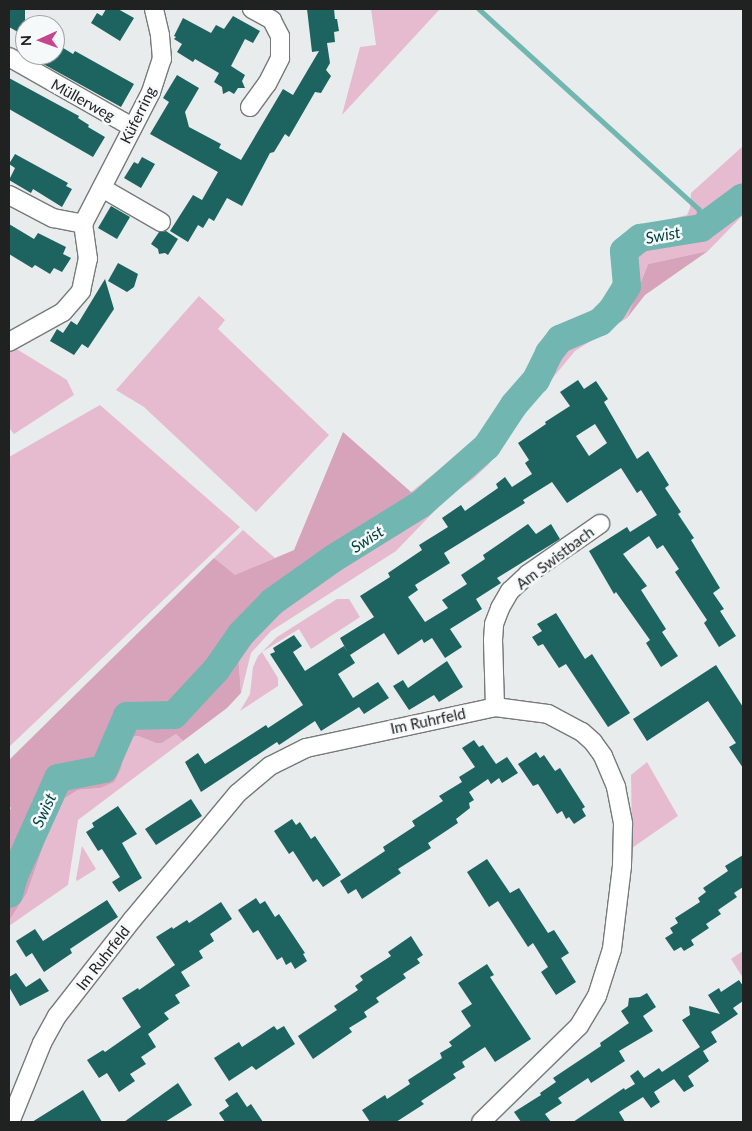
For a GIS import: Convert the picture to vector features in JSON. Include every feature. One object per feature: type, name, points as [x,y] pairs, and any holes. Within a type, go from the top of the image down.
[{"type":"street","name":"Küferring","points":[[83,224],[151,92],[162,59],[160,35],[154,9]]},
{"type":"street","points":[[250,107],[267,84],[280,58],[280,36],[272,20],[252,9]]},
{"type":"street","name":"Müllerweg","points":[[9,57],[132,127]]},
{"type":"street","points":[[102,188],[161,222]]},
{"type":"street","points":[[9,194],[54,218],[83,224],[88,259],[81,291],[63,312],[9,342]]},
{"type":"street","name":"Am Swistbach","points":[[495,707],[493,640],[494,624],[500,608],[510,591],[528,574],[600,524]]},
{"type":"street","name":"Im Ruhrfeld","points":[[10,1122],[14,1097],[57,1016],[132,920],[238,793],[270,766],[306,748],[495,707],[548,714],[582,732],[593,742],[616,786],[623,824],[622,866],[612,949],[597,996],[578,1026],[481,1122]]},
{"type":"shaded area","points":[[371,9],[440,9],[342,115],[360,47],[376,45]]},
{"type":"shaded area","points":[[743,146],[743,215],[708,251],[648,264],[627,318],[575,351],[518,420],[505,443],[488,465],[473,479],[450,495],[396,551],[271,631],[251,653],[241,693],[238,653],[265,622],[369,550],[400,534],[440,505],[411,492],[479,438],[546,341],[564,328],[592,316],[607,303],[617,284],[616,252],[625,237],[634,228],[687,215],[690,208],[691,193]]},
{"type":"shaded area","points":[[708,251],[645,295],[627,318],[648,264]]},
{"type":"shaded area","points":[[199,296],[225,320],[218,329],[329,435],[256,512],[144,407],[116,390]]},
{"type":"shaded area","points":[[15,348],[67,380],[74,395],[14,434],[9,428],[9,351]]},
{"type":"shaded area","points":[[100,405],[240,527],[9,747],[9,457]]},
{"type":"shaded area","points":[[343,432],[411,492],[440,504],[400,534],[369,550],[265,622],[238,653],[241,693],[227,708],[183,741],[176,734],[162,743],[156,743],[138,736],[132,737],[126,742],[121,768],[114,782],[100,788],[78,790],[65,798],[46,838],[27,893],[9,921],[9,812],[11,808],[9,806],[9,760],[214,558],[235,575],[294,550]]},
{"type":"shaded area","points":[[243,530],[275,558],[234,576],[214,558]]},
{"type":"shaded area","points":[[337,599],[349,599],[360,617],[311,649],[299,629],[262,652],[277,637]]},
{"type":"shaded area","points":[[262,652],[278,678],[278,686],[240,711],[250,694],[253,667]]},
{"type":"shaded area","points":[[176,734],[183,741],[78,820],[68,885],[9,926],[9,921],[27,893],[46,838],[65,798],[78,790],[100,788],[124,755],[126,742],[132,737],[138,736],[156,743],[162,743]]},
{"type":"shaded area","points":[[647,762],[678,816],[632,848],[631,775]]},
{"type":"shaded area","points":[[82,846],[96,869],[77,881],[76,879]]},
{"type":"shaded area","points":[[743,951],[743,978],[731,959]]},
{"type":"building","points":[[9,9],[25,9],[25,15],[15,15],[15,30],[9,27]]},
{"type":"building","points":[[106,9],[118,9],[134,18],[120,41],[91,23],[97,13],[102,16]]},
{"type":"building","points":[[307,9],[334,9],[339,31],[334,32],[335,42],[327,43],[330,63],[326,70],[331,76],[321,93],[315,92],[289,137],[285,134],[274,152],[270,153],[242,206],[227,198],[214,221],[209,218],[203,228],[198,225],[188,242],[170,231],[193,195],[202,200],[218,172],[150,134],[169,102],[163,98],[177,75],[199,88],[185,112],[189,127],[221,144],[219,148],[241,160],[283,89],[293,95],[319,51],[312,52]]},
{"type":"building","points":[[233,16],[260,31],[253,43],[245,39],[231,66],[245,75],[242,81],[245,88],[238,88],[234,94],[229,91],[223,94],[222,87],[214,82],[219,73],[195,59],[193,62],[177,52],[182,44],[174,39],[176,37],[174,36],[183,18],[211,33],[216,25],[224,29]]},
{"type":"building","points":[[65,49],[73,54],[75,51],[134,84],[121,107],[45,65],[65,65]]},
{"type":"building","points":[[9,78],[79,116],[78,118],[89,125],[88,127],[105,137],[93,157],[9,109]]},
{"type":"building","points":[[15,154],[68,183],[66,186],[72,189],[62,207],[33,189],[31,193],[9,180],[15,168],[9,164]]},
{"type":"building","points":[[142,157],[155,164],[141,188],[124,178],[134,162],[138,164]]},
{"type":"building","points":[[111,206],[130,217],[117,239],[98,228]]},
{"type":"building","points":[[9,224],[34,239],[38,233],[66,247],[63,254],[71,258],[62,272],[54,268],[50,274],[35,265],[32,268],[9,254]]},
{"type":"building","points":[[166,231],[178,239],[168,255],[165,253],[159,254],[158,249],[151,244],[159,232]]},
{"type":"building","points":[[118,263],[138,274],[134,287],[127,292],[108,281]]},
{"type":"building","points":[[105,279],[114,309],[88,348],[82,344],[74,355],[50,341],[57,329],[63,333],[71,321],[77,325]]},
{"type":"building","points":[[578,380],[584,389],[596,381],[608,399],[604,402],[637,459],[648,451],[669,485],[665,488],[681,512],[678,514],[694,538],[691,540],[720,588],[713,593],[724,609],[720,611],[736,636],[719,647],[704,623],[707,620],[675,572],[679,569],[663,545],[657,549],[649,536],[623,554],[647,586],[641,590],[666,629],[662,632],[678,656],[661,667],[646,643],[650,640],[616,592],[614,594],[589,551],[627,527],[630,532],[657,515],[641,490],[637,493],[621,468],[567,503],[552,482],[523,500],[525,503],[444,553],[450,563],[415,585],[418,590],[408,597],[425,622],[448,608],[442,600],[467,584],[461,575],[485,559],[483,555],[528,524],[536,534],[551,524],[560,539],[497,578],[501,583],[476,599],[482,609],[450,629],[462,647],[445,658],[432,638],[424,643],[422,639],[398,655],[384,633],[350,655],[355,663],[338,674],[353,698],[378,682],[389,698],[364,714],[359,707],[321,731],[315,721],[279,745],[277,742],[201,792],[185,762],[198,753],[205,764],[266,725],[268,728],[303,705],[270,654],[275,652],[273,648],[294,635],[302,646],[293,652],[305,671],[344,646],[348,653],[340,638],[374,617],[360,596],[390,577],[388,573],[422,550],[419,545],[448,527],[442,518],[461,505],[465,511],[498,488],[496,484],[505,477],[512,487],[532,474],[525,463],[529,460],[518,443],[570,406],[560,392]],"holes":[[[595,424],[607,443],[589,456],[576,436]]]},
{"type":"building","points":[[556,613],[585,659],[592,654],[630,713],[608,727],[566,664],[559,668],[543,644],[538,646],[532,637],[542,631],[537,624]]},
{"type":"building","points":[[447,661],[463,687],[439,702],[434,695],[409,710],[393,686],[403,680],[408,688]]},
{"type":"building","points":[[716,665],[743,707],[743,768],[729,747],[736,743],[708,701],[647,741],[633,719]]},
{"type":"building","points":[[474,740],[479,747],[483,745],[496,764],[507,757],[518,773],[502,783],[499,778],[491,784],[488,779],[469,792],[474,800],[469,803],[470,808],[456,819],[458,823],[428,843],[431,848],[398,869],[401,873],[362,899],[356,889],[348,894],[340,881],[385,851],[383,847],[415,826],[412,821],[443,801],[439,796],[462,782],[459,777],[475,767],[462,748]]},
{"type":"building","points":[[536,752],[540,758],[544,755],[555,771],[560,768],[585,807],[582,809],[586,816],[574,824],[569,817],[566,819],[562,811],[557,814],[538,784],[533,786],[518,764]]},
{"type":"building","points":[[191,799],[202,816],[156,845],[145,829]]},
{"type":"building","points":[[118,806],[137,834],[122,843],[142,878],[119,892],[112,882],[120,877],[102,849],[98,851],[86,832],[94,827],[92,823]]},
{"type":"building","points":[[292,819],[296,825],[300,822],[311,839],[315,836],[341,875],[323,887],[317,879],[313,882],[293,851],[289,854],[274,831]]},
{"type":"building","points":[[743,855],[743,887],[734,893],[737,897],[718,910],[721,914],[706,924],[709,928],[691,940],[694,945],[684,951],[681,947],[674,951],[665,938],[673,933],[670,928],[678,923],[675,918],[700,902],[698,898],[706,892],[703,888],[728,871],[725,866]]},
{"type":"building","points":[[487,859],[510,893],[519,888],[548,933],[554,930],[569,953],[561,958],[576,982],[556,995],[541,972],[548,967],[533,943],[528,947],[498,901],[489,907],[467,872]]},
{"type":"building","points":[[256,898],[260,904],[265,901],[275,917],[279,914],[305,953],[303,954],[307,961],[295,969],[291,962],[286,965],[282,957],[277,960],[258,930],[253,933],[238,910]]},
{"type":"building","points":[[107,900],[118,917],[70,949],[72,953],[44,972],[32,953],[26,957],[16,941],[35,929],[43,941]]},
{"type":"building","points":[[221,902],[232,919],[210,934],[214,941],[199,951],[203,958],[181,972],[190,986],[175,995],[180,1003],[164,1013],[169,1019],[148,1034],[156,1047],[141,1057],[146,1064],[130,1074],[135,1081],[119,1092],[107,1073],[99,1078],[87,1060],[103,1050],[105,1052],[141,1027],[122,998],[138,988],[139,990],[175,965],[156,937],[187,920],[189,923]]},
{"type":"building","points":[[411,936],[423,955],[417,959],[420,963],[403,974],[406,978],[376,998],[379,1002],[364,1012],[367,1017],[349,1028],[352,1032],[313,1059],[298,1036],[337,1010],[334,1006],[358,990],[355,986],[363,980],[360,976],[391,956],[388,952]]},
{"type":"building","points":[[487,964],[494,975],[490,977],[531,1039],[495,1062],[485,1047],[462,1062],[465,1067],[453,1074],[456,1078],[421,1101],[424,1104],[396,1122],[370,1122],[362,1110],[385,1095],[387,1099],[410,1084],[408,1080],[442,1058],[440,1053],[452,1046],[449,1042],[471,1026],[461,1011],[472,1004],[458,983]]},
{"type":"building","points":[[16,973],[26,987],[40,978],[49,991],[20,1006],[9,987],[9,977]]},
{"type":"building","points":[[739,980],[743,986],[743,1001],[733,1008],[738,1014],[711,1032],[717,1042],[703,1051],[709,1061],[688,1076],[694,1086],[684,1092],[674,1079],[654,1092],[660,1102],[651,1108],[643,1097],[619,1112],[625,1122],[573,1122],[624,1088],[625,1090],[635,1084],[630,1076],[638,1070],[644,1078],[659,1068],[662,1072],[700,1047],[682,1020],[690,1015],[689,1006],[720,1014],[708,995],[719,988],[721,992]]},
{"type":"building","points":[[647,993],[656,1007],[643,1016],[653,1031],[619,1051],[625,1061],[591,1083],[588,1078],[558,1098],[562,1103],[545,1114],[551,1122],[521,1122],[514,1112],[541,1095],[540,1093],[556,1082],[553,1078],[601,1046],[600,1043],[629,1023],[621,1011],[628,1006],[629,998],[640,997]]},
{"type":"building","points":[[274,1026],[277,1030],[284,1026],[295,1044],[256,1070],[252,1066],[229,1081],[214,1058],[239,1042],[242,1047]]},
{"type":"building","points":[[178,1083],[192,1105],[165,1122],[124,1122]]},
{"type":"building","points":[[83,1090],[102,1122],[32,1122],[72,1097]]},
{"type":"building","points":[[237,1092],[247,1107],[251,1104],[263,1122],[225,1122],[219,1113],[229,1106],[225,1100]]},
{"type":"waterway","points":[[479,9],[699,209],[701,228]]},
{"type":"waterway","name":"Swist","points":[[9,894],[14,876],[58,778],[104,769],[127,716],[174,715],[216,670],[241,634],[272,602],[334,558],[421,504],[487,446],[514,405],[536,380],[549,353],[560,339],[600,322],[612,310],[627,286],[624,251],[640,238],[701,228],[743,197]]}]
